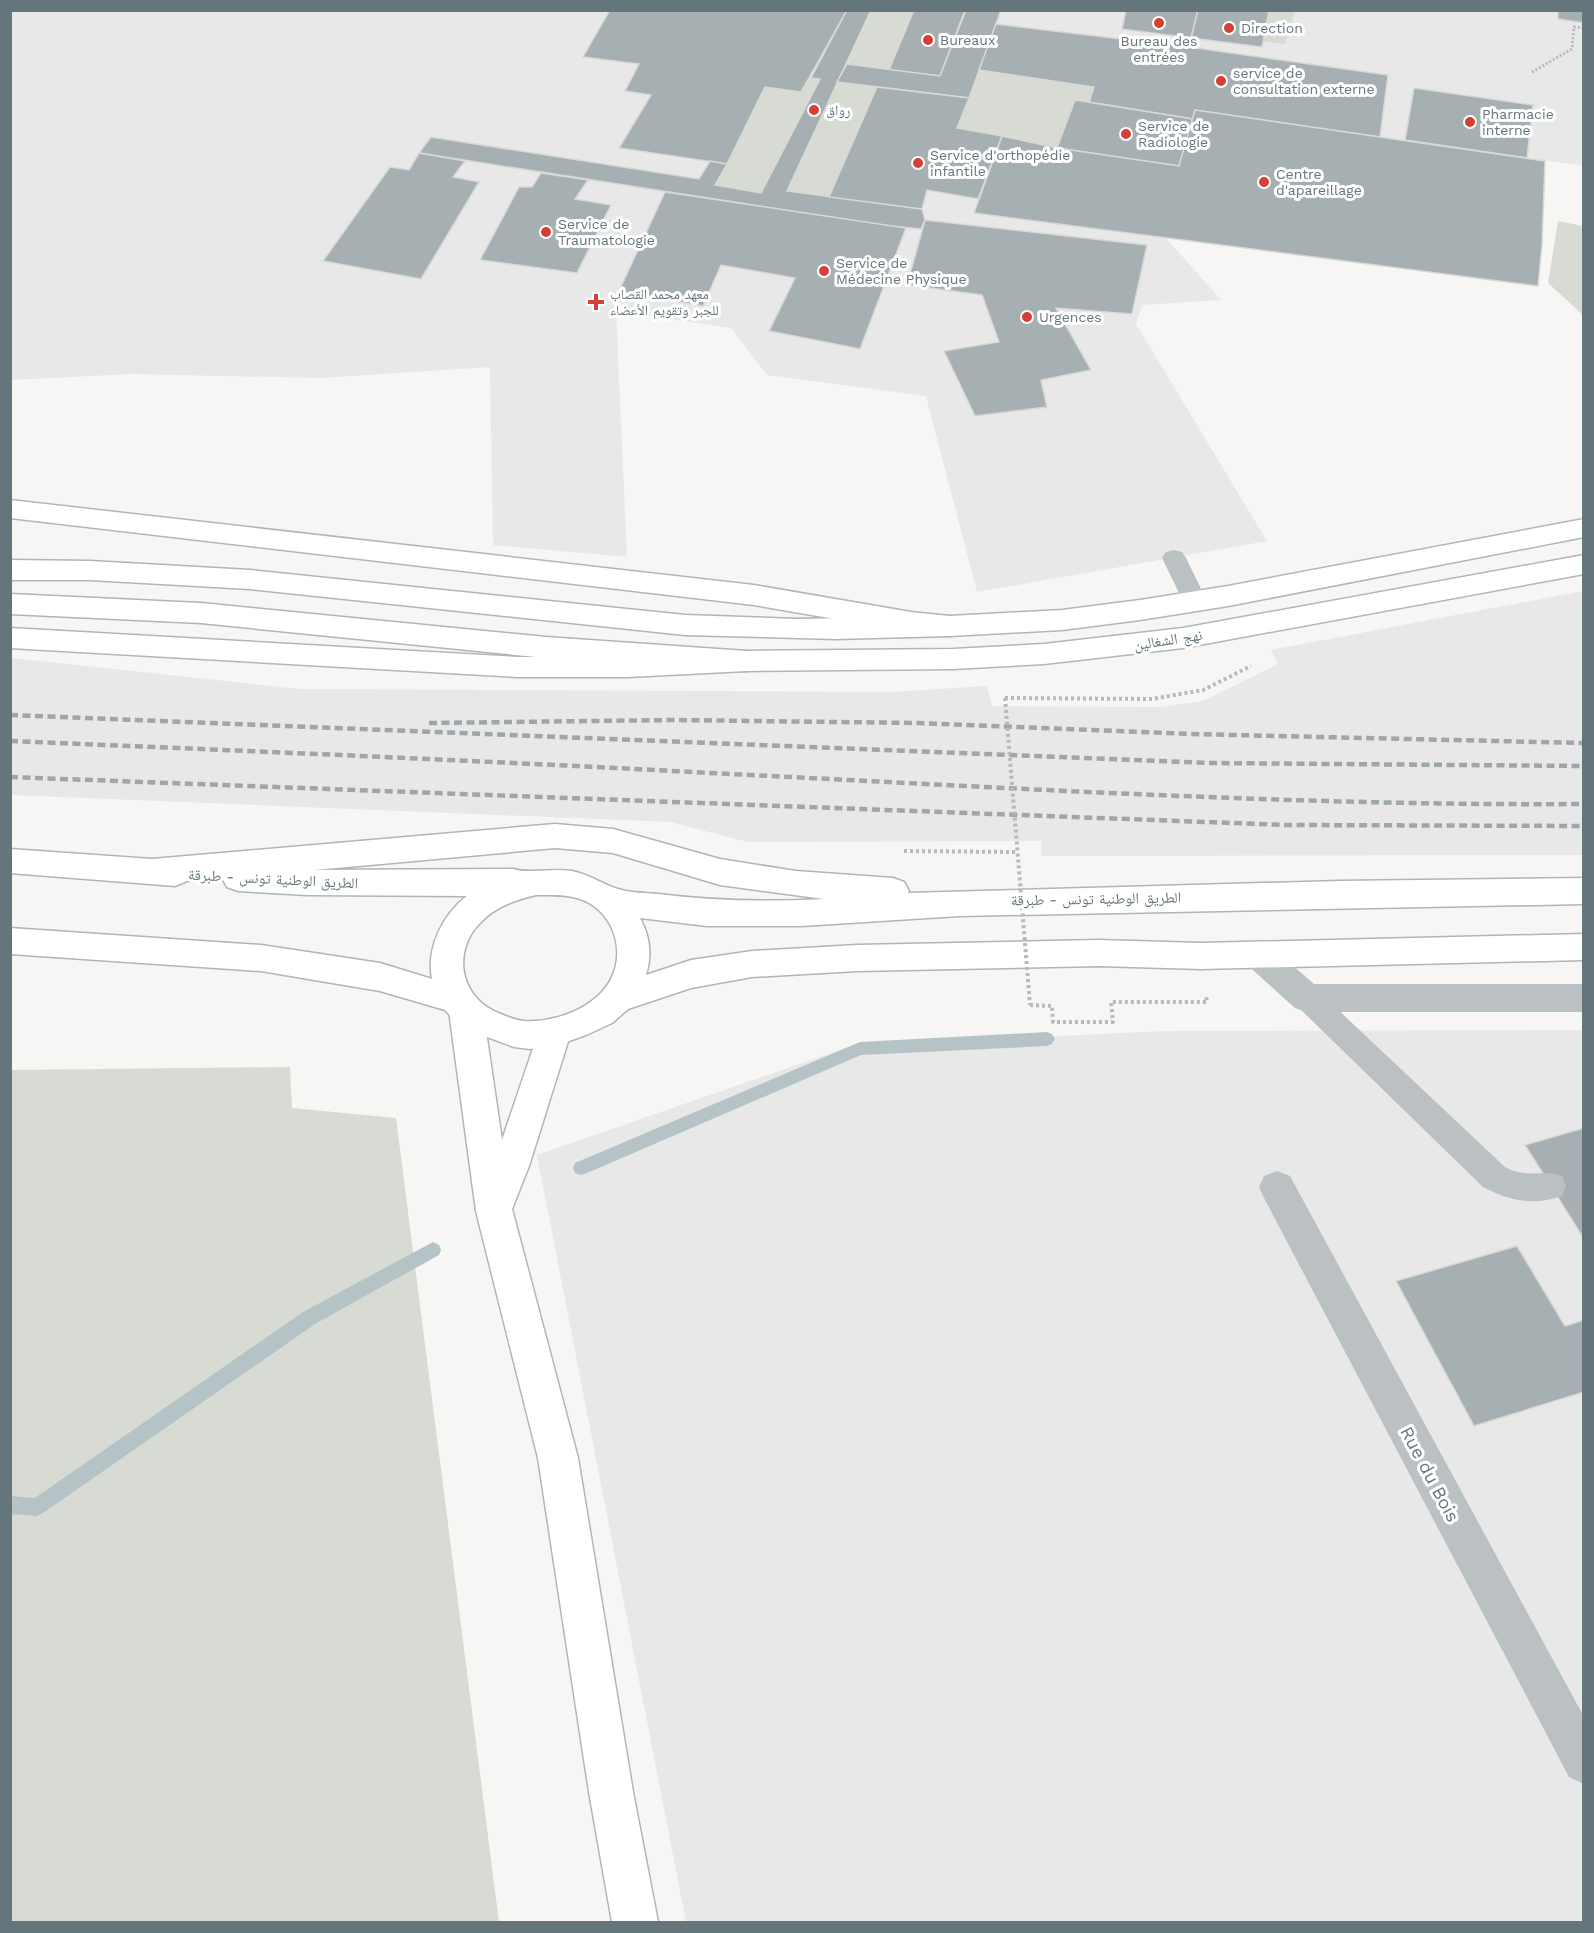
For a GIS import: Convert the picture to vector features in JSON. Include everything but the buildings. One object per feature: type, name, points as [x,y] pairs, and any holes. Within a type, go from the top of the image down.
[{"type":"main road","points":[[10,509],[754,595],[911,622],[950,626]]},
{"type":"main road","points":[[10,570],[248,578],[649,622],[850,630],[1062,620],[1195,601],[1584,528]]},
{"type":"main road","name":"نهج الشغالين","points":[[747,661],[954,659],[1115,648],[1246,627],[1584,564]]},
{"type":"main road","points":[[10,604],[79,605],[401,632],[517,645],[747,661]]},
{"type":"main road","points":[[10,638],[518,667],[628,667],[747,661]]},
{"type":"main road","points":[[153,871],[555,836],[613,841],[720,872],[796,884],[883,889],[959,903]]},
{"type":"main road","name":"الطريق الوطنية تونس - طبرقة","points":[[10,861],[296,883],[418,885],[536,882]]},
{"type":"main road","points":[[536,882],[567,882],[591,890],[609,901],[624,917],[633,936],[635,953],[628,980],[616,999],[591,1019],[554,1032],[519,1034],[478,1019],[461,1005],[450,988],[446,962],[449,944],[466,916],[487,899],[504,890],[536,882]]},
{"type":"main road","name":"الطريق الوطنية تونس - طبرقة","points":[[609,901],[707,913],[802,913],[959,903],[1584,891]]},
{"type":"main road","points":[[10,941],[261,958],[380,977],[461,1005]]},
{"type":"main road","points":[[616,999],[691,975],[752,963],[857,958],[1098,953],[1201,956],[1584,947]]},
{"type":"main road","points":[[461,1005],[494,1210],[558,1458],[611,1792],[635,1923]]},
{"type":"main road","points":[[494,1210],[511,1166],[554,1032]]},
{"type":"street","points":[[1256,953],[1307,998],[1584,998]]},
{"type":"street","name":"Rue du Bois","points":[[1277,1187],[1584,1762]]},
{"type":"lane","points":[[1174,558],[1195,601]]},
{"type":"lane","points":[[1307,998],[1494,1176],[1512,1187],[1529,1190],[1551,1186]]},
{"type":"path","points":[[1532,72],[1572,49],[1574,27],[1584,28]]},
{"type":"path","points":[[1152,699],[1005,698],[1029,1005],[1052,1006],[1053,1022],[1113,1022],[1111,1002],[1207,1002]]},
{"type":"path","points":[[893,851],[1017,852]]},
{"type":"shaded area","name":"معهد محمد القصاب للجبر وتقويم الأعضاء","points":[[10,11],[1583,11],[1583,166],[1318,127],[1193,119],[1179,166],[1002,136],[974,213],[1165,237],[1221,300],[1142,305],[1136,324],[1267,541],[977,592],[926,396],[767,375],[731,328],[616,311],[627,557],[493,545],[490,367],[321,378],[131,374],[11,380]]},
{"type":"shaded area","points":[[871,11],[914,11],[889,70],[847,64]]},
{"type":"shaded area","points":[[1269,11],[1295,11],[1285,44],[1263,41]]},
{"type":"shaded area","points":[[979,70],[1094,87],[1089,102],[1075,100],[1057,148],[957,128]]},
{"type":"shaded area","points":[[811,78],[820,79],[761,193],[715,185],[765,87],[801,92]]},
{"type":"shaded area","points":[[837,82],[877,87],[829,197],[787,191]]},
{"type":"shaded area","points":[[1558,221],[1583,226],[1583,315],[1548,283]]},
{"type":"shaded area","points":[[1583,591],[1583,855],[1041,856],[1042,841],[748,842],[670,822],[11,795],[11,658],[299,689],[891,692],[987,686],[992,706],[1161,707],[1203,701],[1278,664],[1271,650]]},
{"type":"shaded area","points":[[1583,1030],[1583,1922],[686,1922],[537,1155],[851,1046],[1165,1031]]},
{"type":"shaded area","points":[[290,1067],[292,1108],[396,1118],[499,1922],[11,1922],[11,1070]]},
{"type":"waterway","points":[[581,1168],[860,1049],[1047,1039]]},
{"type":"waterway","points":[[10,1505],[37,1507],[309,1318],[433,1250]]},
{"type":"railway","points":[[10,715],[1208,763],[1584,766]]},
{"type":"railway","points":[[429,723],[674,720],[918,723],[1190,734],[1584,743]]},
{"type":"railway","points":[[10,741],[460,760],[1157,795],[1370,802],[1584,804]]},
{"type":"railway","points":[[10,777],[1286,825],[1584,826]]},
{"type":"place","name":"Bureau des entrées","points":[[1159,23]]},
{"type":"place","name":"Direction","points":[[1229,28]]},
{"type":"place","name":"Bureaux","points":[[928,40]]},
{"type":"place","name":"service de consultation externe","points":[[1221,81]]},
{"type":"place","name":"رواق","points":[[814,110]]},
{"type":"place","name":"Pharmacie interne","points":[[1470,122]]},
{"type":"place","name":"Service de Radiologie","points":[[1126,134]]},
{"type":"place","name":"Service d'orthopédie infantile","points":[[918,163]]},
{"type":"place","name":"Centre d'apareillage","points":[[1264,182]]},
{"type":"place","name":"Service de Traumatologie","points":[[546,232]]},
{"type":"place","name":"Service de Médecine Physique","points":[[824,271]]},
{"type":"place","name":"معهد محمد القصاب للجبر وتقويم الأعضاء","points":[[596,302]]},
{"type":"place","name":"Urgences","points":[[1027,317]]}]
